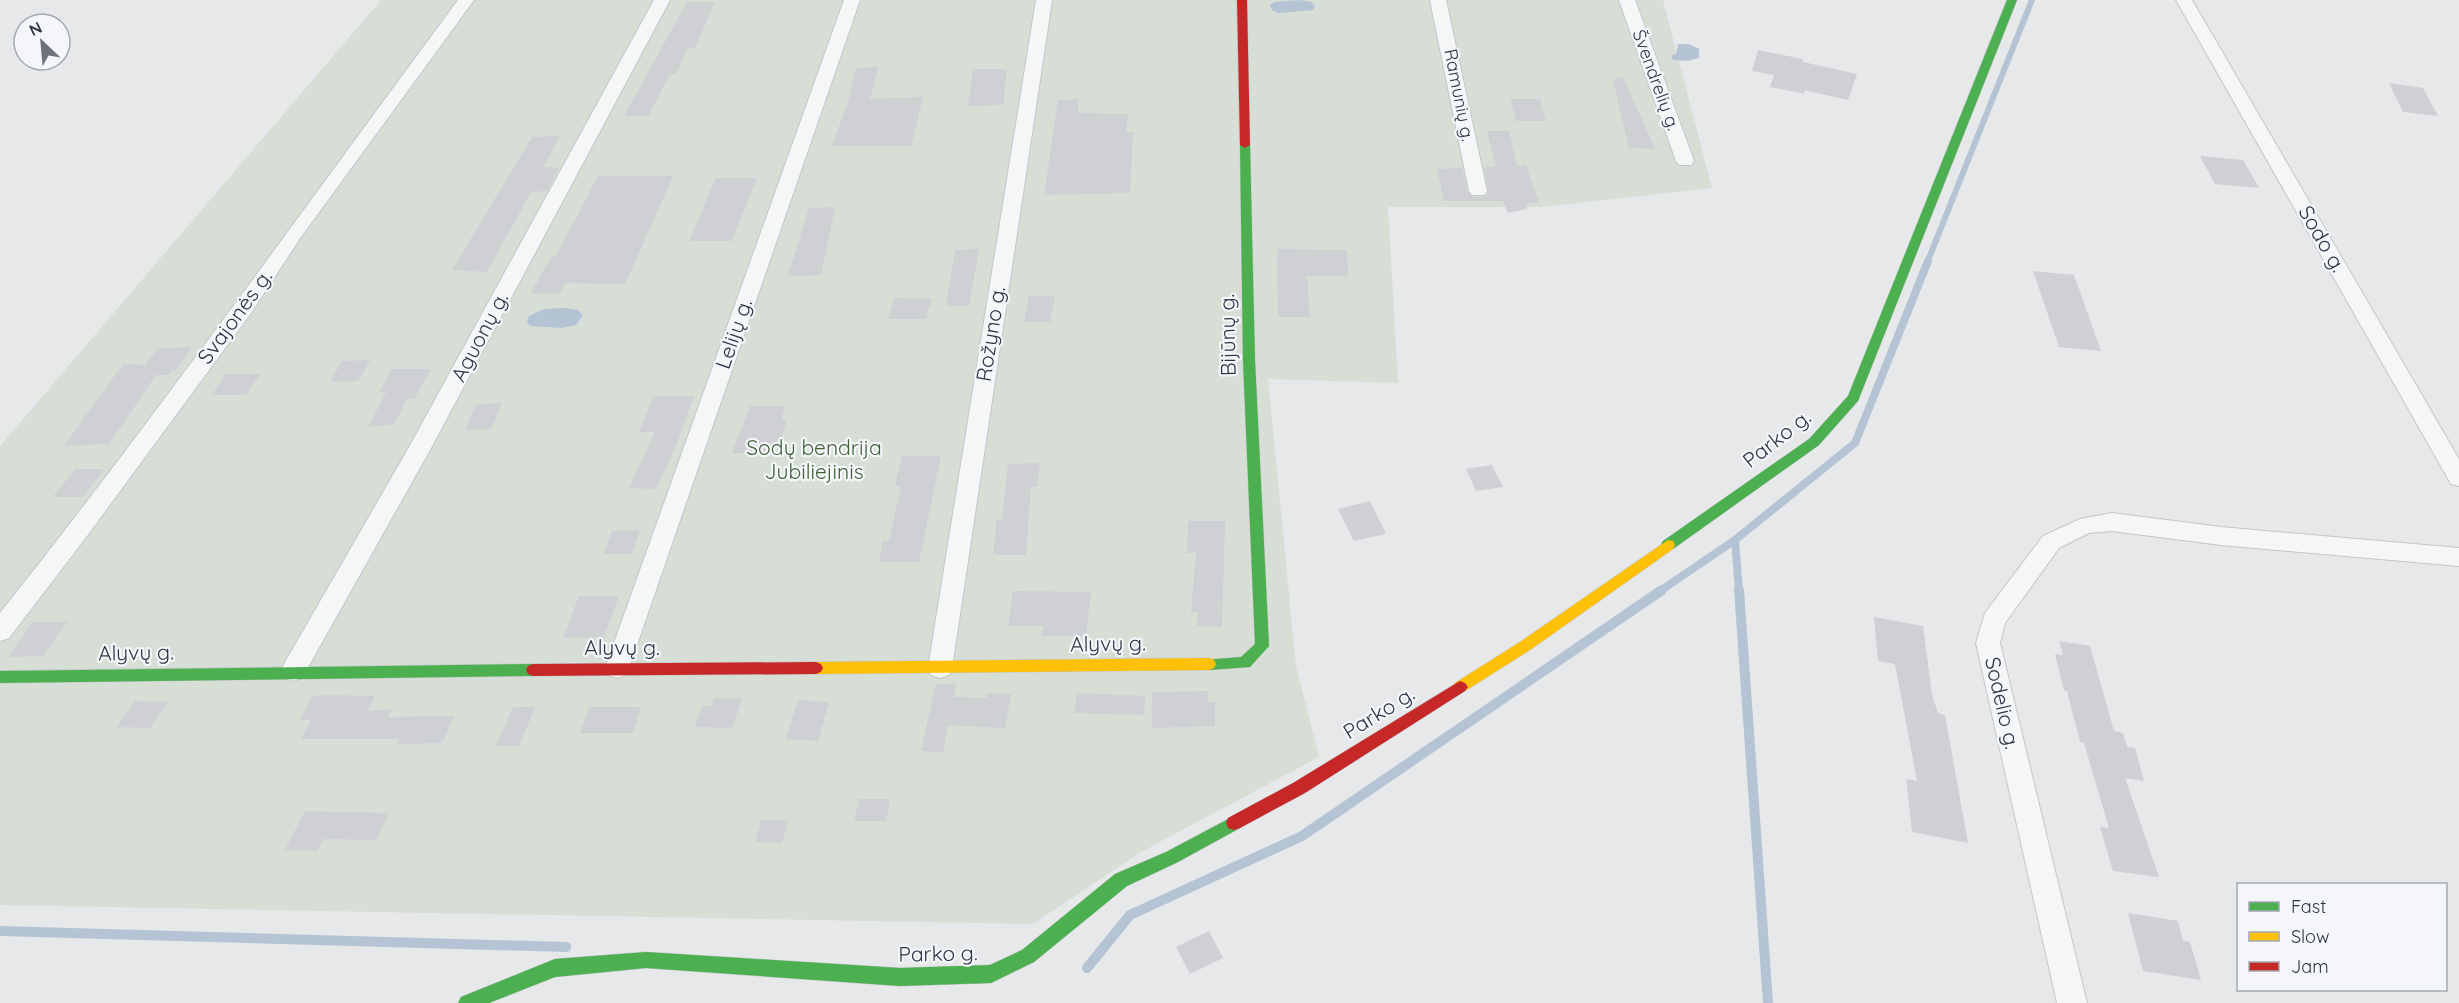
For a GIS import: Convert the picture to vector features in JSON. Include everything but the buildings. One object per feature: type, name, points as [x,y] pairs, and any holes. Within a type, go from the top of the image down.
[{"type":"street","name":"Svajonės g.","points":[[0,631],[79,530],[244,308],[294,234],[466,0]]},
{"type":"street","name":"Aguonų g.","points":[[293,671],[419,450],[662,0]]},
{"type":"street","name":"Lelijų g.","points":[[616,668],[852,0]]},
{"type":"street","name":"Rožyno g.","points":[[940,668],[1044,0]]},
{"type":"street","name":"Bijūnų g.","points":[[1242,0],[1249,360],[1262,646],[1245,663]]},
{"type":"street","name":"Ramunių g.","points":[[1438,0],[1478,191]]},
{"type":"street","name":"Švendrelių g.","points":[[1627,0],[1685,161]]},
{"type":"street","name":"Parko g.","points":[[467,1003],[555,968],[646,960],[900,977],[992,974],[1028,957],[1121,880],[1172,856],[1299,788],[1525,646],[1814,442],[1854,398],[2012,0]]},
{"type":"street","name":"Sodo g.","points":[[2184,0],[2459,478]]},
{"type":"street","name":"Sodelio g.","points":[[2072,1003],[1988,643],[1994,620],[2051,542],[2068,532],[2088,525],[2112,522],[2221,536],[2459,557]]},
{"type":"street","name":"Alyvų g.","points":[[0,677],[293,671],[940,668],[1245,663]]},
{"type":"green space","name":"Sodų bendrija Jubiliejinis","points":[[381,0],[1663,0],[1712,188],[1541,207],[1388,207],[1398,383],[1268,379],[1296,666],[1319,757],[1141,852],[1033,924],[0,905],[0,446]]},
{"type":"water","points":[[1300,0],[1311,2],[1315,6],[1313,10],[1278,13],[1272,10],[1270,5],[1275,2]]},
{"type":"water","points":[[1678,44],[1689,44],[1699,49],[1699,58],[1687,61],[1673,60],[1671,55],[1676,54]]},
{"type":"water","points":[[544,309],[578,310],[583,315],[576,325],[561,328],[530,326],[527,322],[529,316]]},
{"type":"waterway","points":[[1927,263],[2032,0]]},
{"type":"waterway","points":[[1735,540],[1855,443],[1928,261]]},
{"type":"waterway","points":[[1660,591],[1735,540]]},
{"type":"waterway","points":[[1735,540],[1739,591]]},
{"type":"waterway","points":[[1087,968],[1130,915],[1302,836],[1662,590]]},
{"type":"waterway","points":[[1739,590],[1768,1003]]},
{"type":"waterway","points":[[0,931],[566,947]]},
{"type":"traffic: fast","points":[[1668,545],[1814,442],[1854,398],[2012,0]]},
{"type":"traffic: fast","points":[[1209,664],[1245,663],[1262,646],[1249,360],[1245,145]]},
{"type":"traffic: fast","points":[[0,677],[533,670]]},
{"type":"traffic: fast","points":[[467,1003],[555,968],[646,960],[900,977],[991,974],[1028,956],[1121,880],[1172,857],[1234,823]]},
{"type":"traffic: slow","points":[[1460,687],[1525,646],[1668,545]]},
{"type":"traffic: slow","points":[[816,668],[1209,664]]},
{"type":"traffic: jam","points":[[1242,0],[1245,145]]},
{"type":"traffic: jam","points":[[533,670],[816,668]]},
{"type":"traffic: jam","points":[[1234,823],[1299,788],[1460,687]]}]
